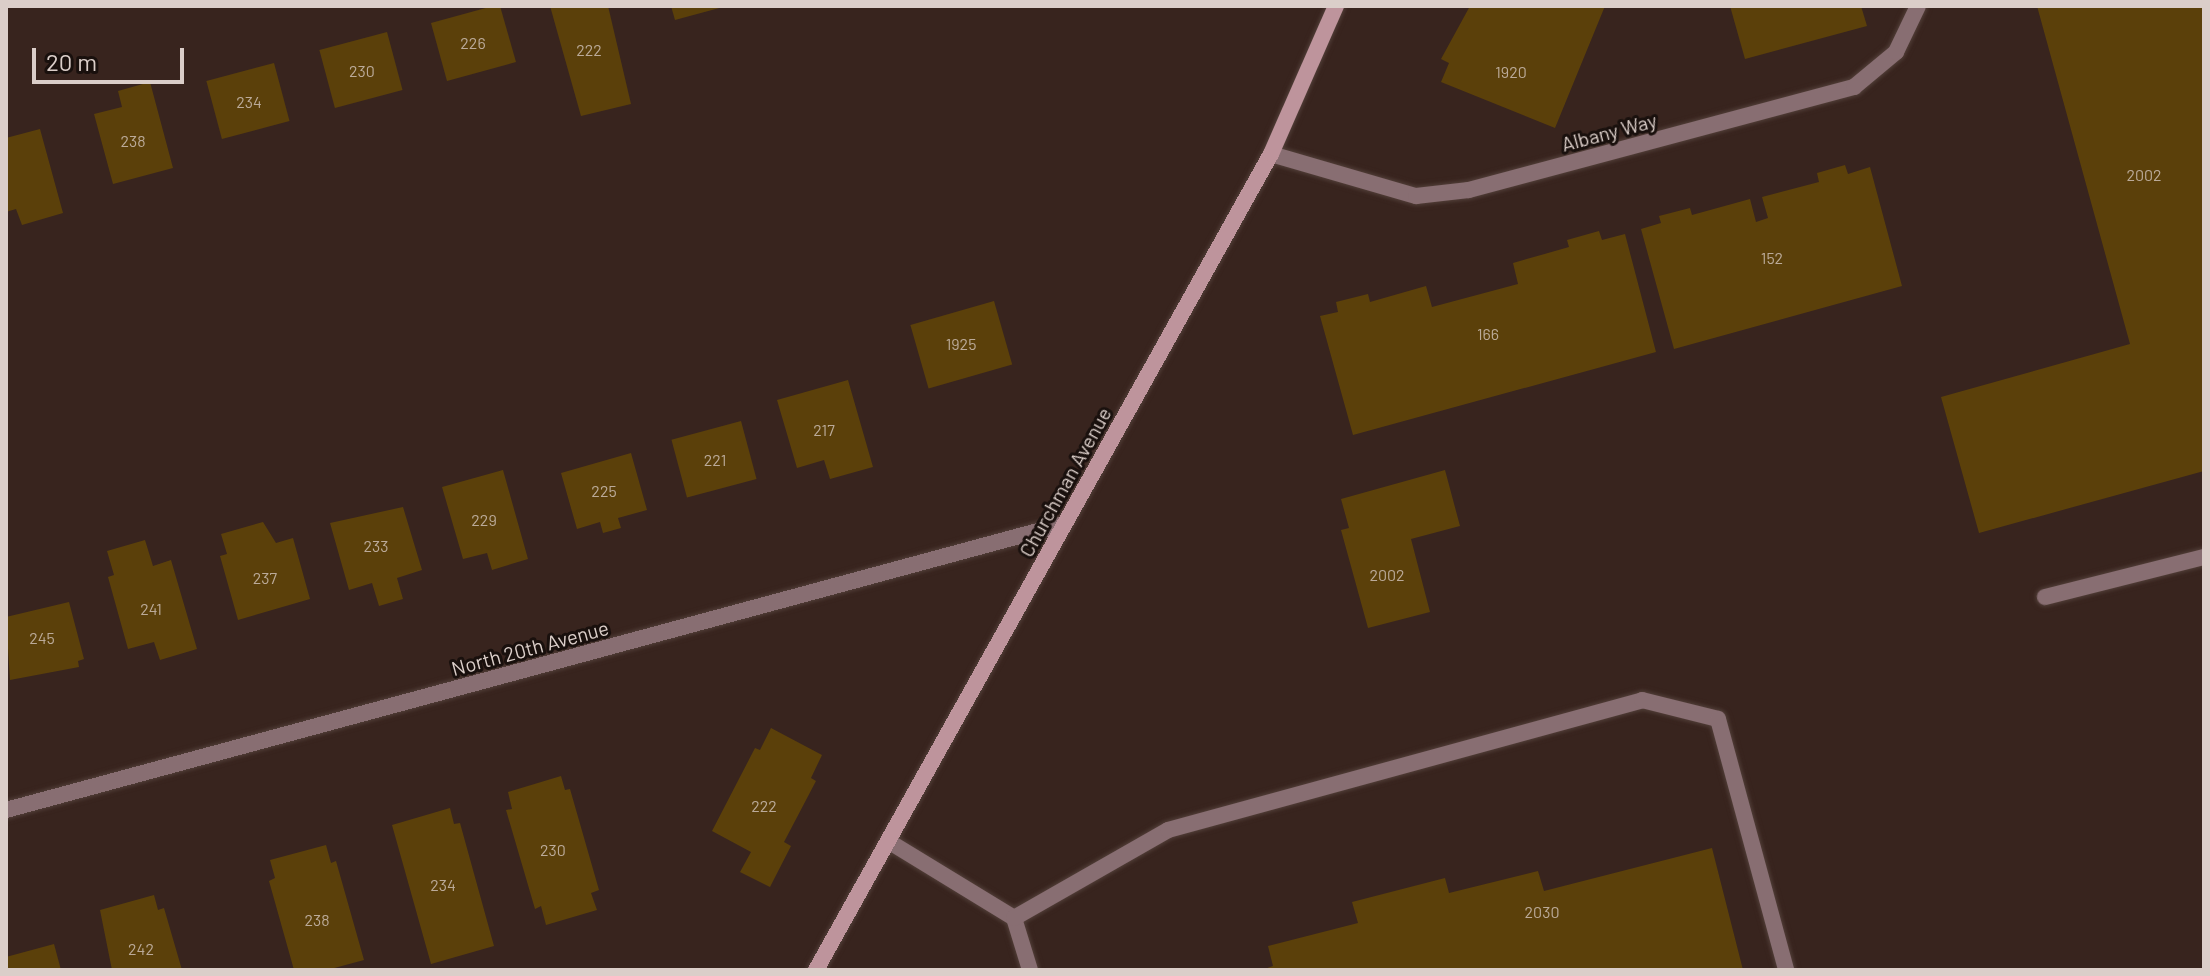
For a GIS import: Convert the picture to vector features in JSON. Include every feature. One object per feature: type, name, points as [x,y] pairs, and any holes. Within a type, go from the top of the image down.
[{"type":"main road","name":"Churchman Avenue","points":[[816,970],[1271,154],[1336,6]]},
{"type":"street","name":"Albany Way","points":[[1271,154],[1416,196],[1469,190],[1854,87],[1896,52],[1918,6]]},
{"type":"street","name":"North 20th Avenue","points":[[6,810],[1064,524]]},
{"type":"street","points":[[2045,597],[2204,557]]},
{"type":"street","points":[[1014,918],[1168,830],[1642,700],[1718,719],[1786,970]]},
{"type":"street","points":[[888,841],[1014,918],[1030,970]]},
{"type":"building","points":[[500,6],[516,62],[447,81],[431,23]]},
{"type":"building","points":[[550,6],[608,6],[631,104],[581,116]]},
{"type":"building","points":[[671,6],[723,6],[723,7],[675,20]]},
{"type":"building","points":[[1470,6],[1605,6],[1555,128],[1441,82],[1449,63],[1441,59]]},
{"type":"building","points":[[1730,6],[1861,6],[1867,26],[1745,59]]},
{"type":"building","points":[[2037,6],[2204,6],[2204,471],[1979,533],[1941,397],[2130,344]]},
{"type":"building","points":[[387,32],[403,90],[335,108],[319,50]]},
{"type":"building","points":[[274,63],[290,121],[222,139],[206,81]]},
{"type":"building","points":[[150,82],[173,168],[113,184],[94,114],[122,107],[118,91]]},
{"type":"building","points":[[40,129],[63,213],[22,225],[16,209],[6,212],[6,138]]},
{"type":"building","points":[[1845,165],[1848,174],[1870,167],[1902,286],[1674,349],[1641,229],[1661,223],[1659,216],[1690,208],[1692,215],[1750,199],[1756,222],[1768,218],[1762,197],[1819,182],[1817,173]]},
{"type":"building","points":[[1599,231],[1602,240],[1625,234],[1656,352],[1353,435],[1320,316],[1338,312],[1336,302],[1368,294],[1370,302],[1426,286],[1432,307],[1518,284],[1513,263],[1569,247],[1567,240]]},
{"type":"building","points":[[994,301],[1012,364],[929,388],[910,325]]},
{"type":"building","points":[[848,380],[873,467],[830,479],[824,460],[797,468],[777,400]]},
{"type":"building","points":[[741,421],[757,479],[687,498],[671,440]]},
{"type":"building","points":[[631,453],[647,510],[618,518],[621,528],[603,533],[600,522],[577,529],[561,473]]},
{"type":"building","points":[[503,470],[528,559],[492,570],[487,553],[463,559],[442,487]]},
{"type":"building","points":[[1445,470],[1460,526],[1411,539],[1430,612],[1368,628],[1341,530],[1349,528],[1341,499]]},
{"type":"building","points":[[403,507],[422,570],[397,578],[403,599],[379,606],[372,583],[349,590],[330,523]]},
{"type":"building","points":[[263,522],[276,543],[293,538],[310,599],[238,620],[220,556],[227,554],[221,534]]},
{"type":"building","points":[[145,540],[153,566],[171,560],[197,649],[160,660],[154,642],[128,649],[108,577],[114,575],[107,551]]},
{"type":"building","points":[[69,602],[84,659],[78,661],[79,667],[10,680],[6,617]]},
{"type":"building","points":[[771,728],[822,755],[811,778],[816,781],[784,842],[791,846],[770,887],[740,872],[751,852],[712,831],[755,748],[760,750]]},
{"type":"building","points":[[561,776],[565,790],[570,789],[599,890],[591,893],[597,910],[546,925],[541,906],[535,909],[506,810],[512,809],[508,792]]},
{"type":"building","points":[[450,808],[454,824],[460,823],[494,946],[431,964],[392,825]]},
{"type":"building","points":[[326,845],[331,863],[336,861],[364,960],[327,970],[294,970],[269,881],[275,878],[270,860]]},
{"type":"building","points":[[1712,848],[1743,970],[1262,970],[1273,966],[1268,946],[1358,923],[1352,902],[1445,878],[1449,893],[1538,871],[1544,891]]},
{"type":"building","points":[[154,895],[158,910],[164,908],[182,970],[112,970],[100,910]]},
{"type":"building","points":[[54,944],[61,970],[6,970],[6,957]]}]
